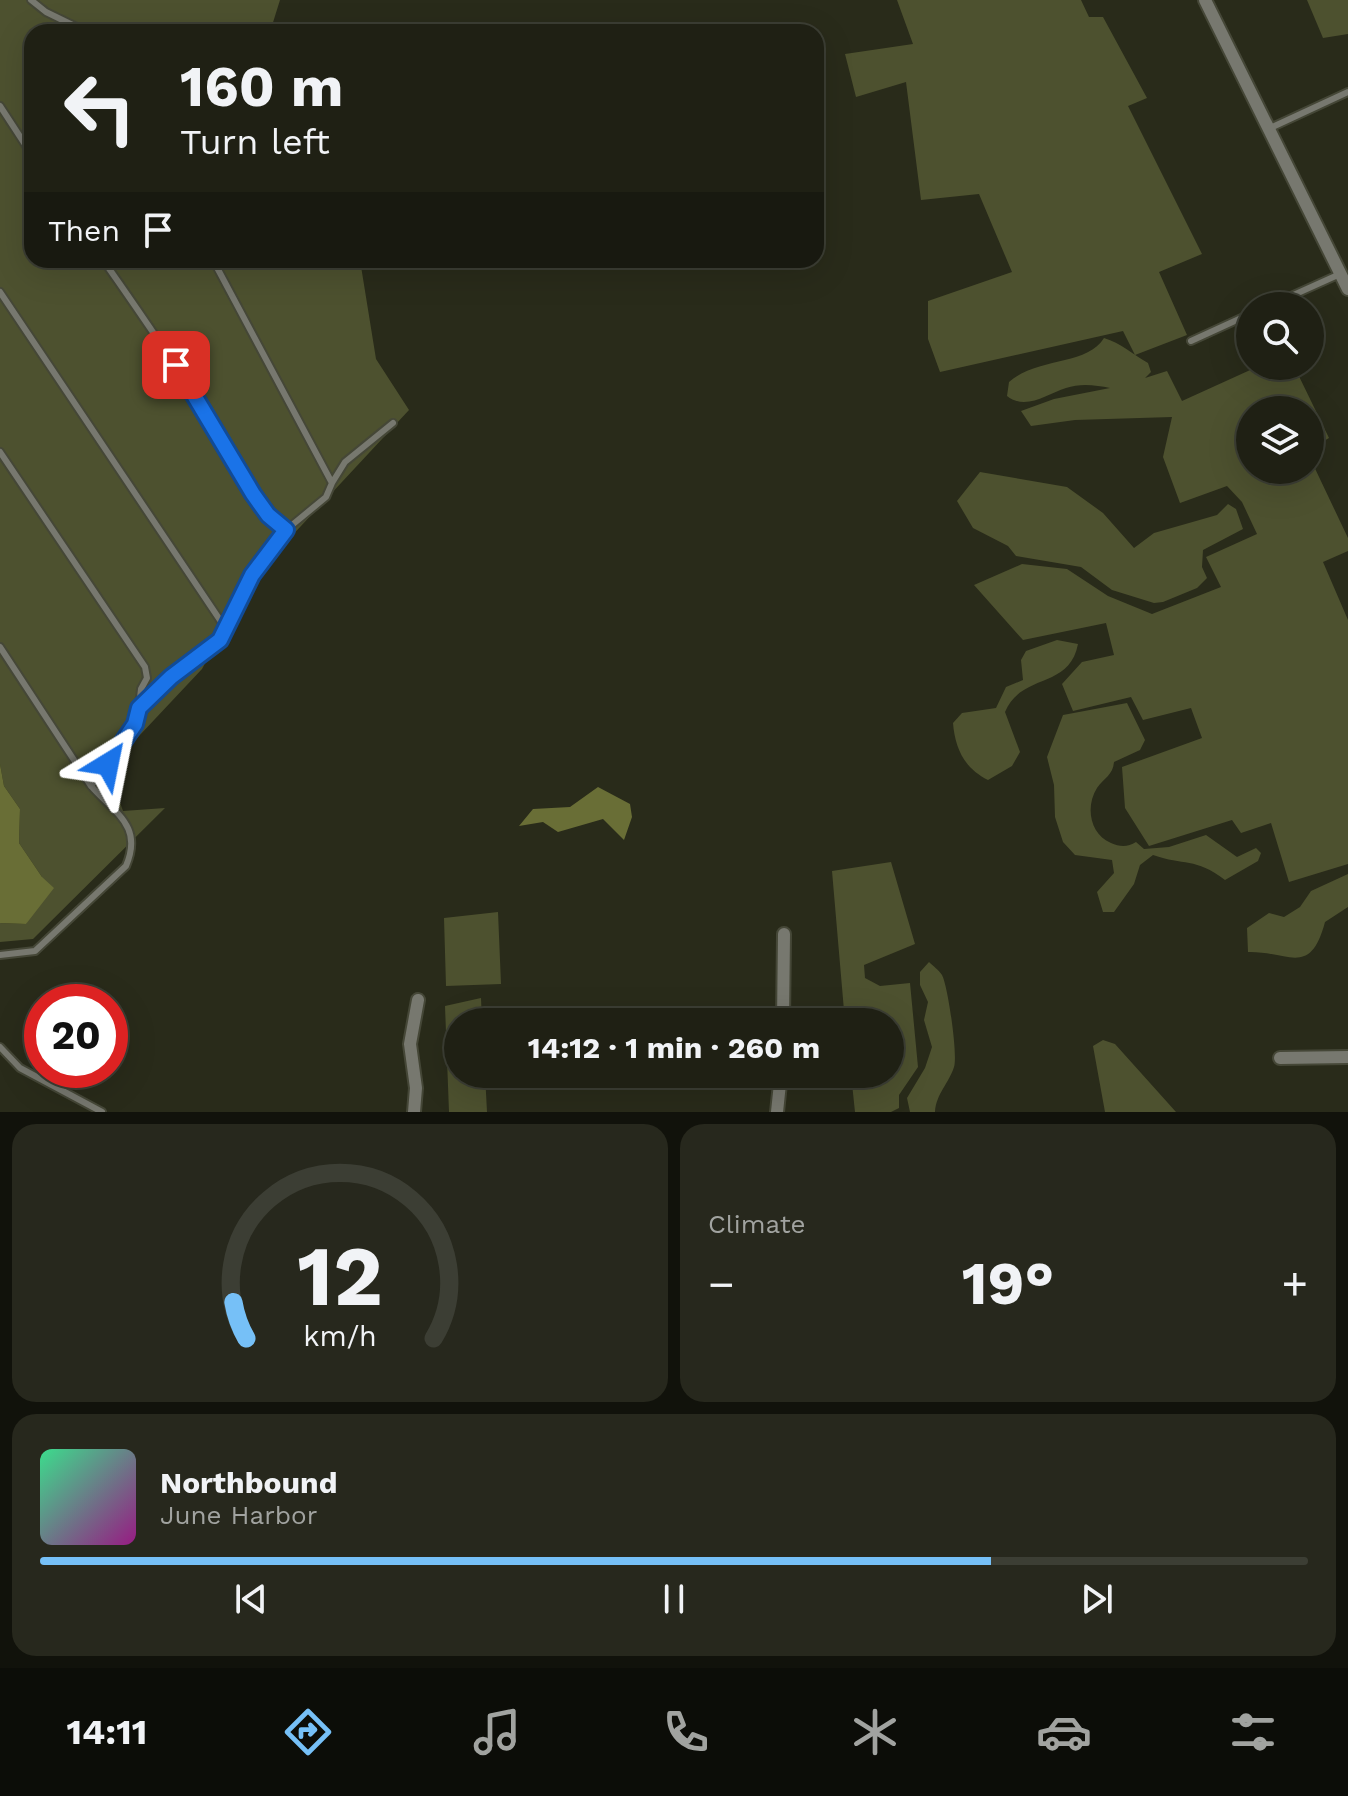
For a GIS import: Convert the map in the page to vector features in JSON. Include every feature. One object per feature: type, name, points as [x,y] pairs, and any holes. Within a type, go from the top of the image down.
[{"type":"street","points":[[1205,0],[1348,289]]},
{"type":"street","points":[[783,1008],[784,934]]},
{"type":"street","points":[[414,1112],[416,1088],[410,1044],[418,1000]]},
{"type":"street","points":[[1280,1058],[1348,1057]]},
{"type":"street","points":[[777,1112],[780,1088]]},
{"type":"lane","points":[[31,0],[46,12],[71,24]]},
{"type":"lane","points":[[1268,129],[1348,92]]},
{"type":"lane","points":[[0,106],[24,143]]},
{"type":"lane","points":[[109,268],[176,365],[253,494],[268,515],[286,530]]},
{"type":"lane","points":[[217,268],[332,483]]},
{"type":"lane","points":[[1300,292],[1340,274]]},
{"type":"lane","points":[[0,292],[226,629]]},
{"type":"lane","points":[[1191,341],[1236,320]]},
{"type":"lane","points":[[139,708],[171,677],[220,640],[252,575],[286,530],[326,497],[345,462],[393,423]]},
{"type":"lane","points":[[0,452],[137,653],[147,678],[141,689],[139,708],[124,743],[91,786]]},
{"type":"lane","points":[[0,647],[91,786],[132,831],[134,848],[126,866],[35,951],[0,955]]},
{"type":"lane","points":[[0,1047],[20,1068],[102,1112]]},
{"type":"shaded area","points":[[0,0],[280,0],[272,24],[24,24],[24,268],[361,268],[376,359],[409,410],[247,584],[202,669],[108,769],[123,811],[165,808],[33,939],[0,942],[0,923],[26,924],[42,877],[19,843],[20,809],[4,786],[0,764]]},
{"type":"shaded area","points":[[897,0],[1081,0],[1089,17],[1103,17],[1147,98],[1128,106],[1202,254],[1159,272],[1187,335],[1135,355],[1123,331],[940,372],[928,339],[928,301],[1012,272],[979,194],[921,200],[906,82],[856,97],[845,54],[913,44]]},
{"type":"shaded area","points":[[1307,0],[1348,0],[1348,34],[1323,38]]},
{"type":"shaded area","points":[[1104,338],[1148,363],[1151,372],[1145,378],[1167,371],[1182,401],[1236,376],[1236,380],[1301,380],[1309,396],[1236,396],[1236,484],[1322,484],[1348,538],[1348,551],[1323,562],[1348,620],[1348,864],[1289,882],[1271,823],[1241,833],[1232,820],[1149,846],[1125,808],[1122,767],[1202,738],[1191,708],[1143,720],[1131,697],[1073,711],[1062,684],[1082,662],[1114,655],[1106,623],[1023,640],[974,585],[1022,564],[1067,569],[1108,596],[1152,614],[1221,587],[1206,557],[1257,534],[1242,502],[1227,486],[1180,503],[1163,457],[1172,417],[1075,420],[1031,426],[1021,411],[1054,399],[1110,388],[1077,385],[1029,402],[1007,396],[1009,382],[1020,374],[1074,358],[1096,347]]},
{"type":"shaded area","points":[[980,472],[1067,487],[1103,513],[1134,548],[1154,533],[1217,515],[1228,504],[1236,509],[1243,529],[1203,550],[1202,567],[1207,578],[1197,588],[1154,603],[1112,590],[1081,567],[1016,556],[1008,546],[973,528],[957,501]]},
{"type":"shaded area","points":[[1057,640],[1078,644],[1073,658],[1055,675],[1022,691],[1013,699],[1005,712],[1020,752],[1012,766],[988,780],[973,770],[962,756],[953,723],[962,713],[996,708],[1006,687],[1023,680],[1021,660],[1026,651]]},
{"type":"shaded area","points":[[1127,703],[1145,740],[1140,750],[1114,762],[1110,773],[1093,795],[1092,819],[1098,833],[1114,844],[1127,846],[1136,842],[1144,849],[1169,847],[1206,835],[1237,857],[1256,848],[1261,853],[1258,861],[1225,880],[1197,865],[1153,855],[1140,865],[1134,884],[1114,912],[1103,912],[1097,892],[1114,873],[1112,860],[1075,855],[1063,842],[1055,817],[1054,785],[1047,757],[1063,715]]},
{"type":"shaded area","points":[[0,764],[4,786],[20,809],[19,843],[42,877],[54,888],[26,924],[0,923]]},
{"type":"shaded area","points":[[598,787],[630,804],[632,817],[624,840],[603,819],[558,832],[543,822],[519,826],[533,809],[570,807]]},
{"type":"shaded area","points":[[891,862],[915,944],[864,965],[865,978],[880,986],[910,983],[918,1067],[904,1088],[904,1008],[844,1008],[832,871]]},
{"type":"shaded area","points":[[1348,874],[1348,907],[1325,922],[1319,939],[1305,956],[1296,958],[1248,952],[1247,928],[1269,913],[1284,917],[1300,907],[1311,891]]},
{"type":"shaded area","points":[[498,912],[501,984],[446,986],[444,918]]},
{"type":"shaded area","points":[[929,962],[941,973],[944,982],[952,1021],[955,1060],[935,1112],[910,1112],[907,1098],[925,1068],[932,1047],[924,1020],[928,1002],[920,985],[920,972]]},
{"type":"shaded area","points":[[481,998],[481,1008],[445,1006]]},
{"type":"shaded area","points":[[1103,1040],[1115,1044],[1176,1112],[1105,1112],[1093,1046]]},
{"type":"shaded area","points":[[448,1088],[486,1088],[487,1112],[449,1112]]},
{"type":"shaded area","points":[[852,1088],[904,1088],[899,1095],[899,1108],[891,1112],[855,1112]]},
{"type":"route","points":[[108,764],[135,724],[139,708],[171,677],[220,640],[252,575],[286,530],[268,515],[253,494],[176,365]]}]
